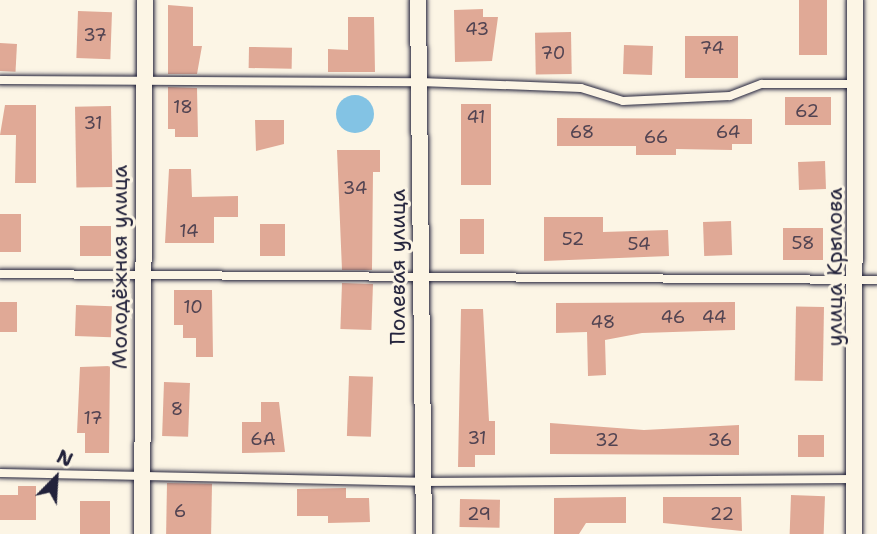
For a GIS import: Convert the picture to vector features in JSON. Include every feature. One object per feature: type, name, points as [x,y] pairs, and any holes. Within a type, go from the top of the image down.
[{"type":"street","name":"Молодёжная улица","points":[[142,534],[139,275],[145,0]]},
{"type":"street","name":"Полевая улица","points":[[418,0],[418,276],[421,482],[425,534]]},
{"type":"street","name":"улица Крылова","points":[[854,534],[857,280],[855,0]]},
{"type":"lane","points":[[0,80],[143,77],[420,82],[581,89],[623,101],[730,96],[762,84],[856,84]]},
{"type":"lane","points":[[0,274],[877,280]]},
{"type":"lane","points":[[0,473],[142,473],[421,482],[854,479]]},
{"type":"water","points":[[355,95],[369,100],[374,114],[369,128],[355,133],[341,128],[336,114],[341,100]]},
{"type":"building","points":[[799,0],[827,0],[827,55],[799,55]]},
{"type":"building","points":[[168,5],[193,7],[193,46],[202,46],[197,74],[168,74]]},
{"type":"building","points":[[483,9],[483,17],[498,17],[492,61],[455,62],[454,10]]},
{"type":"building","points":[[78,11],[112,12],[110,59],[76,58]]},
{"type":"building","points":[[348,17],[374,17],[375,72],[328,72],[328,49],[348,50]]},
{"type":"building","points":[[571,32],[572,74],[536,75],[535,33]]},
{"type":"building","points":[[685,36],[738,36],[738,78],[685,78]]},
{"type":"building","points":[[0,43],[17,44],[16,72],[0,71]]},
{"type":"building","points":[[624,45],[653,46],[652,75],[623,74]]},
{"type":"building","points":[[249,47],[292,48],[292,69],[249,68]]},
{"type":"building","points":[[168,87],[197,88],[198,137],[175,137],[175,129],[168,129]]},
{"type":"building","points":[[785,97],[831,97],[831,125],[785,125]]},
{"type":"building","points":[[461,104],[491,104],[491,185],[461,185]]},
{"type":"building","points":[[5,105],[36,105],[36,183],[15,183],[16,135],[0,135]]},
{"type":"building","points":[[111,106],[112,187],[76,188],[75,107]]},
{"type":"building","points":[[557,118],[752,119],[752,144],[732,144],[732,150],[676,149],[676,155],[636,155],[636,146],[557,146]]},
{"type":"building","points":[[255,120],[284,120],[284,144],[256,151]]},
{"type":"building","points":[[337,150],[380,150],[380,172],[373,172],[372,270],[342,270]]},
{"type":"building","points":[[825,161],[826,189],[799,190],[798,162]]},
{"type":"building","points":[[169,169],[191,169],[192,197],[238,196],[238,217],[214,217],[214,243],[165,243]]},
{"type":"building","points":[[0,214],[21,214],[21,252],[0,252]]},
{"type":"building","points":[[544,217],[603,217],[603,232],[668,230],[669,256],[544,261]]},
{"type":"building","points":[[460,219],[484,219],[484,254],[460,254]]},
{"type":"building","points":[[731,221],[732,255],[704,256],[703,222]]},
{"type":"building","points":[[260,224],[285,224],[285,256],[260,256]]},
{"type":"building","points":[[80,226],[111,226],[111,256],[80,256]]},
{"type":"building","points":[[783,228],[823,228],[823,260],[783,260]]},
{"type":"building","points":[[342,283],[373,284],[371,330],[340,329]]},
{"type":"building","points":[[174,290],[212,290],[213,357],[196,357],[196,338],[183,338],[183,325],[174,325]]},
{"type":"building","points":[[0,302],[17,302],[17,332],[0,332]]},
{"type":"building","points":[[735,302],[735,330],[642,333],[605,340],[606,375],[588,376],[587,332],[556,333],[556,303]]},
{"type":"building","points":[[76,305],[112,306],[111,337],[75,336]]},
{"type":"building","points":[[796,307],[824,307],[823,381],[795,381]]},
{"type":"building","points":[[461,309],[483,309],[489,421],[495,421],[495,455],[475,455],[475,467],[458,467]]},
{"type":"building","points":[[110,366],[109,453],[85,453],[85,433],[77,433],[80,367]]},
{"type":"building","points":[[349,376],[373,377],[371,437],[347,436]]},
{"type":"building","points":[[164,382],[190,383],[188,437],[162,436]]},
{"type":"building","points":[[261,402],[279,402],[285,452],[242,453],[242,422],[261,422]]},
{"type":"building","points":[[550,423],[644,430],[739,425],[739,455],[550,454]]},
{"type":"building","points":[[798,435],[824,435],[824,457],[798,457]]},
{"type":"building","points":[[167,483],[212,484],[211,534],[166,534]]},
{"type":"building","points":[[18,486],[36,486],[36,520],[0,520],[0,495],[18,495]]},
{"type":"building","points":[[346,488],[346,498],[369,498],[370,522],[328,523],[328,516],[297,516],[297,489]]},
{"type":"building","points":[[791,495],[825,496],[824,534],[790,534]]},
{"type":"building","points":[[626,497],[626,523],[586,523],[579,534],[554,534],[554,498]]},
{"type":"building","points":[[663,497],[741,497],[742,531],[663,523]]},
{"type":"building","points":[[460,499],[500,500],[500,528],[460,527]]},
{"type":"building","points":[[80,501],[110,501],[110,534],[80,534]]}]
